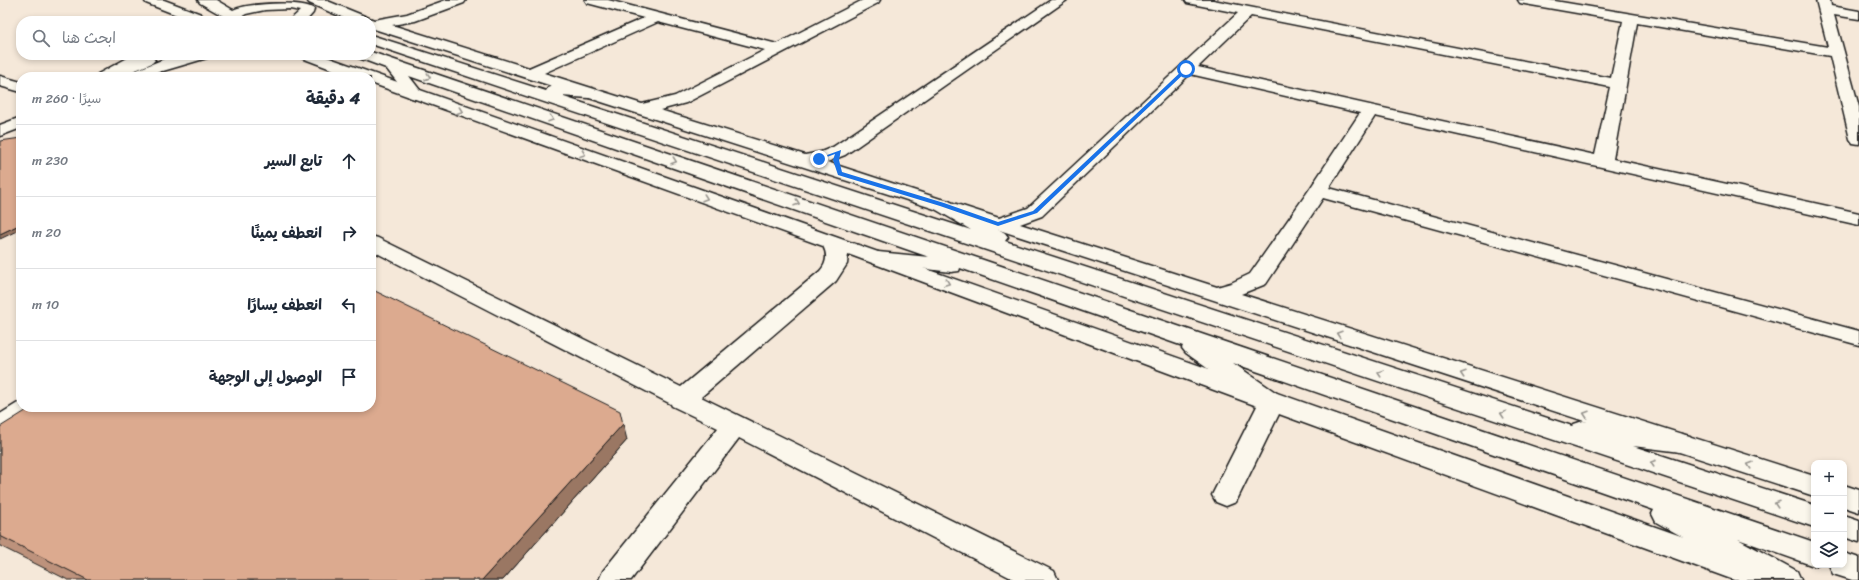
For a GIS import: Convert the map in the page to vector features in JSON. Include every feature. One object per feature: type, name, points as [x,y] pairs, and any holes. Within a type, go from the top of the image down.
[{"type":"street","points":[[151,0],[193,16]]},
{"type":"street","points":[[205,0],[222,8],[227,16]]},
{"type":"street","points":[[257,0],[304,6],[307,9],[307,16]]},
{"type":"street","points":[[314,0],[348,16]]},
{"type":"street","points":[[376,26],[403,24],[459,0]]},
{"type":"street","points":[[592,0],[778,49]]},
{"type":"street","points":[[638,109],[660,106],[680,100],[873,0]]},
{"type":"street","points":[[801,161],[819,159],[839,151],[1060,0]]},
{"type":"street","points":[[1192,0],[1618,84]]},
{"type":"street","points":[[1525,0],[1837,53]]},
{"type":"street","points":[[233,16],[252,8],[278,3]]},
{"type":"street","points":[[1822,3],[1859,15]]},
{"type":"street","points":[[1822,3],[1837,53],[1858,135]]},
{"type":"street","points":[[998,224],[1018,219],[1035,212],[1248,11]]},
{"type":"street","points":[[525,81],[656,17]]},
{"type":"street","points":[[1603,162],[1631,18]]},
{"type":"street","points":[[403,24],[424,48]]},
{"type":"street","points":[[376,29],[424,48],[525,81],[1039,260],[1528,423],[1811,515]]},
{"type":"street","points":[[376,59],[1811,553]]},
{"type":"street","points":[[114,72],[135,60]]},
{"type":"street","points":[[117,72],[147,60]]},
{"type":"street","points":[[145,72],[175,60]]},
{"type":"street","points":[[150,70],[185,60]]},
{"type":"street","points":[[321,60],[353,72]]},
{"type":"street","points":[[392,65],[415,94]]},
{"type":"street","points":[[1186,69],[1859,218]]},
{"type":"street","points":[[376,80],[832,243],[878,258],[1272,402],[1769,580]]},
{"type":"street","points":[[0,81],[16,86]]},
{"type":"street","points":[[525,81],[589,93],[1811,485]]},
{"type":"street","points":[[674,120],[674,112],[680,100]]},
{"type":"street","points":[[1215,294],[1239,288],[1258,280],[1370,110]]},
{"type":"street","points":[[0,118],[16,112]]},
{"type":"street","points":[[0,131],[16,124]]},
{"type":"street","points":[[839,151],[836,160],[840,174]]},
{"type":"street","points":[[1318,191],[1859,338]]},
{"type":"street","points":[[942,205],[1039,260]]},
{"type":"street","points":[[1032,235],[1032,223],[1035,212]]},
{"type":"street","points":[[681,400],[828,276],[833,270],[838,259],[838,253],[832,243]]},
{"type":"street","points":[[376,245],[681,400],[1043,580]]},
{"type":"street","points":[[828,276],[852,265],[878,258],[990,270]]},
{"type":"street","points":[[1258,280],[1258,292],[1260,298],[1270,311]]},
{"type":"street","points":[[1172,333],[1272,402]]},
{"type":"street","points":[[1226,495],[1272,402]]},
{"type":"street","points":[[0,426],[23,412]]},
{"type":"street","points":[[1528,423],[1681,443]]},
{"type":"street","points":[[614,580],[734,426]]},
{"type":"street","points":[[1612,485],[1786,580]]},
{"type":"street","points":[[1847,497],[1859,501]]},
{"type":"street","points":[[1847,527],[1859,531]]},
{"type":"street","points":[[1847,565],[1859,570]]},
{"type":"building","points":[[16,139],[16,226],[0,234],[0,141]]},
{"type":"building","points":[[376,291],[620,411],[623,424],[482,580],[88,580],[0,536],[0,427],[24,412],[376,412]]},
{"type":"route","points":[[819,159],[839,151],[836,164],[840,174],[942,205],[998,224],[1008,222],[1035,212],[1186,69]]}]
